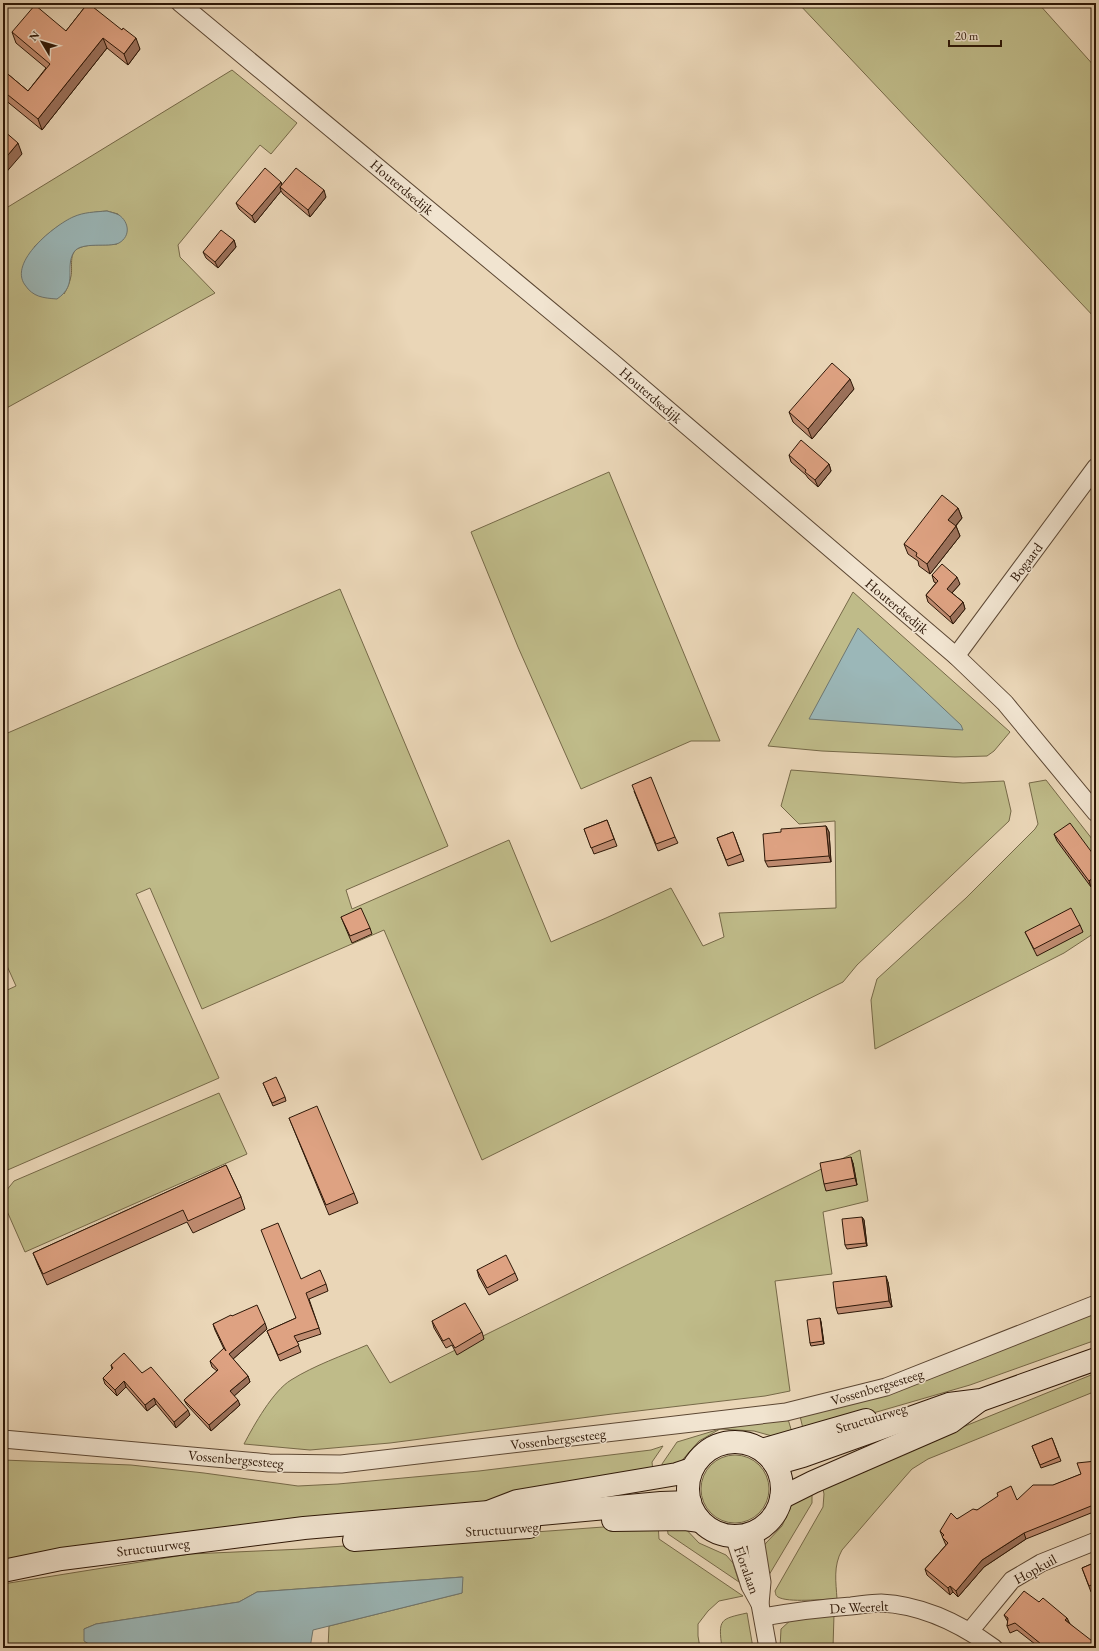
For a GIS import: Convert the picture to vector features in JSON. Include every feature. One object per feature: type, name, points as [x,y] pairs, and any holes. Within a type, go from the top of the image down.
[{"type":"main road","name":"Structuurweg","points":[[781,1498],[813,1482],[951,1422],[981,1400],[1096,1359]]},
{"type":"main road","name":"Structuurweg","points":[[769,1457],[869,1420],[946,1395],[981,1400]]},
{"type":"main road","points":[[723,1443],[747,1443],[769,1457],[780,1474],[782,1486],[778,1508],[772,1518],[764,1526],[744,1534],[715,1531],[700,1521],[692,1509],[688,1482],[696,1462],[708,1450],[723,1443]]},
{"type":"main road","name":"Structuurweg","points":[[489,1512],[517,1501],[677,1474],[692,1469]]},
{"type":"main road","name":"Structuurweg","points":[[3,1571],[61,1559],[304,1528],[489,1512],[519,1516],[661,1503],[690,1502]]},
{"type":"main road","name":"Structuurweg","points":[[304,1528],[346,1540],[621,1520],[685,1519],[700,1521]]},
{"type":"street","name":"Houterdsedijk","points":[[180,3],[611,361],[956,656],[1005,703],[1096,813]]},
{"type":"street","name":"Bogaard","points":[[956,656],[1096,467]]},
{"type":"street","name":"Vossenbergsesteeg","points":[[3,1439],[269,1463],[341,1464],[786,1412],[835,1401],[893,1384],[1096,1304]]},
{"type":"street","name":"Floralaan","points":[[744,1534],[750,1586],[761,1610],[768,1648]]},
{"type":"street","name":"Hopkuil","points":[[970,1631],[1012,1580],[1041,1563],[1096,1541]]},
{"type":"street","name":"De Weerelt","points":[[761,1610],[838,1607],[881,1603],[921,1610],[945,1619],[970,1631],[994,1648]]},
{"type":"shaded area","points":[[798,3],[1038,3],[1096,68],[1096,319]]},
{"type":"shaded area","points":[[232,70],[297,123],[271,154],[260,145],[178,245],[180,257],[215,293],[3,410],[3,210]],"holes":[[[107,211],[118,214],[117,244],[83,246],[76,250],[72,257],[71,278],[64,294],[34,247],[50,232],[75,217],[95,212]]]},
{"type":"shaded area","points":[[609,472],[720,741],[691,741],[581,789],[518,647],[471,532]]},
{"type":"shaded area","points":[[340,589],[448,846],[346,890],[352,909],[509,840],[551,942],[671,888],[703,946],[724,937],[719,913],[836,908],[835,821],[799,824],[781,806],[791,770],[963,783],[1004,781],[1011,811],[1009,821],[857,965],[843,982],[482,1160],[384,930],[202,1009],[150,888],[136,894],[219,1078],[3,1172],[3,992],[16,986],[3,957],[3,735]]},
{"type":"shaded area","points":[[853,592],[1010,732],[994,751],[987,756],[955,757],[822,751],[768,746]]},
{"type":"shaded area","points":[[1046,780],[1096,844],[1096,932],[1064,953],[875,1049],[871,1000],[877,979],[966,898],[1035,829],[1038,824],[1029,783]]},
{"type":"shaded area","points":[[219,1093],[247,1154],[25,1252],[3,1202],[6,1191],[14,1181]]},
{"type":"shaded area","points":[[860,1150],[868,1201],[823,1212],[832,1274],[775,1281],[790,1391],[765,1396],[390,1443],[310,1450],[244,1444],[264,1409],[277,1392],[291,1380],[309,1370],[367,1345],[390,1383]]},
{"type":"shaded area","points":[[1096,1310],[1096,1340],[970,1385],[804,1433],[800,1416]]},
{"type":"shaded area","points":[[1096,1373],[1096,1391],[928,1459],[912,1469],[842,1550],[836,1568],[837,1599],[789,1600],[776,1596],[775,1591],[823,1507],[824,1494],[822,1484]]},
{"type":"shaded area","points":[[788,1419],[793,1436],[772,1436],[754,1431],[720,1429]]},
{"type":"shaded area","points":[[720,1429],[699,1441],[677,1466],[662,1471],[662,1464],[677,1442]]},
{"type":"shaded area","points":[[663,1446],[652,1462],[653,1472],[493,1502],[3,1562],[3,1460],[131,1465],[298,1486],[338,1484],[479,1471],[651,1450]]},
{"type":"shaded area","points":[[735,1455],[748,1458],[759,1465],[766,1476],[769,1489],[766,1502],[759,1513],[748,1520],[735,1523],[722,1520],[711,1513],[704,1502],[701,1489],[704,1476],[711,1465],[722,1458]]},
{"type":"shaded area","points":[[811,1487],[812,1503],[766,1580],[761,1550],[782,1526],[792,1504]]},
{"type":"shaded area","points":[[658,1523],[659,1539],[743,1596],[719,1601],[708,1611],[698,1624],[700,1648],[328,1648],[329,1626],[462,1593],[462,1577],[257,1592],[239,1602],[96,1624],[84,1629],[92,1646],[172,1648],[3,1648],[3,1584],[190,1554],[303,1549]]},
{"type":"shaded area","points":[[667,1525],[682,1525],[699,1543],[726,1555],[733,1563],[739,1582],[668,1534]]},
{"type":"shaded area","points":[[747,1613],[753,1648],[722,1648],[720,1631],[723,1622],[731,1617]]},
{"type":"shaded area","points":[[834,1614],[833,1648],[780,1648],[781,1629],[793,1618]]},
{"type":"water","points":[[107,211],[119,215],[125,221],[127,225],[127,233],[123,240],[119,243],[109,245],[83,247],[74,252],[70,264],[68,288],[57,299],[39,296],[31,292],[25,285],[21,276],[23,266],[28,255],[36,245],[65,221],[77,215]]},
{"type":"water","points":[[858,628],[961,725],[963,730],[809,719]]},
{"type":"water","points":[[463,1577],[462,1593],[313,1630],[310,1648],[172,1648],[92,1646],[84,1641],[84,1629],[96,1624],[239,1602],[257,1592]]},
{"type":"building","points":[[88,3],[122,30],[123,28],[136,38],[124,54],[103,38],[38,119],[3,91],[3,70],[28,91],[50,64],[12,32],[35,5],[66,31]]},
{"type":"building","points":[[3,130],[18,143],[3,161]]},
{"type":"building","points":[[265,168],[281,182],[252,216],[236,203]]},
{"type":"building","points":[[296,168],[324,190],[308,210],[280,187]]},
{"type":"building","points":[[221,230],[234,240],[215,262],[203,252]]},
{"type":"building","points":[[832,363],[850,379],[808,429],[789,412]]},
{"type":"building","points":[[801,440],[829,464],[815,480],[789,455]]},
{"type":"building","points":[[942,495],[958,508],[948,520],[956,526],[927,564],[916,556],[917,553],[904,544]]},
{"type":"building","points":[[942,564],[957,577],[947,589],[963,602],[950,617],[926,595],[938,581],[932,575]]},
{"type":"building","points":[[651,777],[675,837],[656,844],[632,785]]},
{"type":"building","points":[[607,820],[614,839],[591,848],[584,829]]},
{"type":"building","points":[[1070,823],[1096,858],[1096,875],[1089,881],[1054,834]]},
{"type":"building","points":[[826,826],[829,856],[765,861],[763,834],[781,832],[781,829]]},
{"type":"building","points":[[733,832],[741,854],[726,860],[717,838]]},
{"type":"building","points":[[361,908],[370,928],[350,936],[341,917]]},
{"type":"building","points":[[1071,908],[1080,925],[1034,949],[1025,932]]},
{"type":"building","points":[[276,1077],[285,1097],[272,1103],[263,1083]]},
{"type":"building","points":[[317,1106],[354,1193],[326,1205],[289,1118]]},
{"type":"building","points":[[851,1157],[855,1178],[824,1184],[820,1163]]},
{"type":"building","points":[[226,1165],[241,1197],[188,1221],[183,1210],[43,1274],[33,1253]]},
{"type":"building","points":[[862,1217],[866,1243],[845,1245],[842,1219]]},
{"type":"building","points":[[278,1223],[301,1279],[320,1270],[326,1284],[306,1293],[319,1328],[294,1336],[299,1345],[278,1355],[267,1331],[296,1318],[261,1230]]},
{"type":"building","points":[[506,1255],[515,1273],[487,1288],[477,1270]]},
{"type":"building","points":[[886,1276],[889,1301],[836,1308],[833,1282]]},
{"type":"building","points":[[465,1303],[482,1332],[455,1348],[449,1338],[443,1341],[432,1321]]},
{"type":"building","points":[[257,1305],[265,1323],[229,1354],[248,1376],[230,1391],[238,1400],[209,1425],[184,1400],[218,1370],[210,1361],[224,1348],[226,1351],[213,1324]]},
{"type":"building","points":[[820,1318],[823,1341],[810,1343],[807,1320]]},
{"type":"building","points":[[124,1353],[142,1373],[151,1367],[188,1410],[174,1422],[154,1398],[145,1405],[124,1381],[115,1390],[103,1378],[113,1368],[111,1365]]},
{"type":"building","points":[[1052,1438],[1059,1457],[1040,1465],[1032,1446]]},
{"type":"building","points":[[1096,1461],[1096,1504],[1024,1533],[982,1560],[956,1591],[950,1586],[948,1588],[925,1569],[948,1543],[942,1537],[944,1535],[940,1531],[951,1513],[957,1519],[973,1509],[977,1510],[998,1496],[997,1493],[1011,1486],[1017,1500],[1033,1485],[1053,1485],[1081,1474],[1077,1463]]},
{"type":"building","points":[[1096,1562],[1096,1583],[1089,1586],[1082,1568]]},
{"type":"building","points":[[1024,1591],[1039,1602],[1043,1598],[1067,1618],[1065,1620],[1096,1644],[1096,1648],[1057,1648],[1053,1644],[1049,1648],[1046,1648],[1015,1623],[1007,1626],[1008,1618],[1004,1615]]}]
